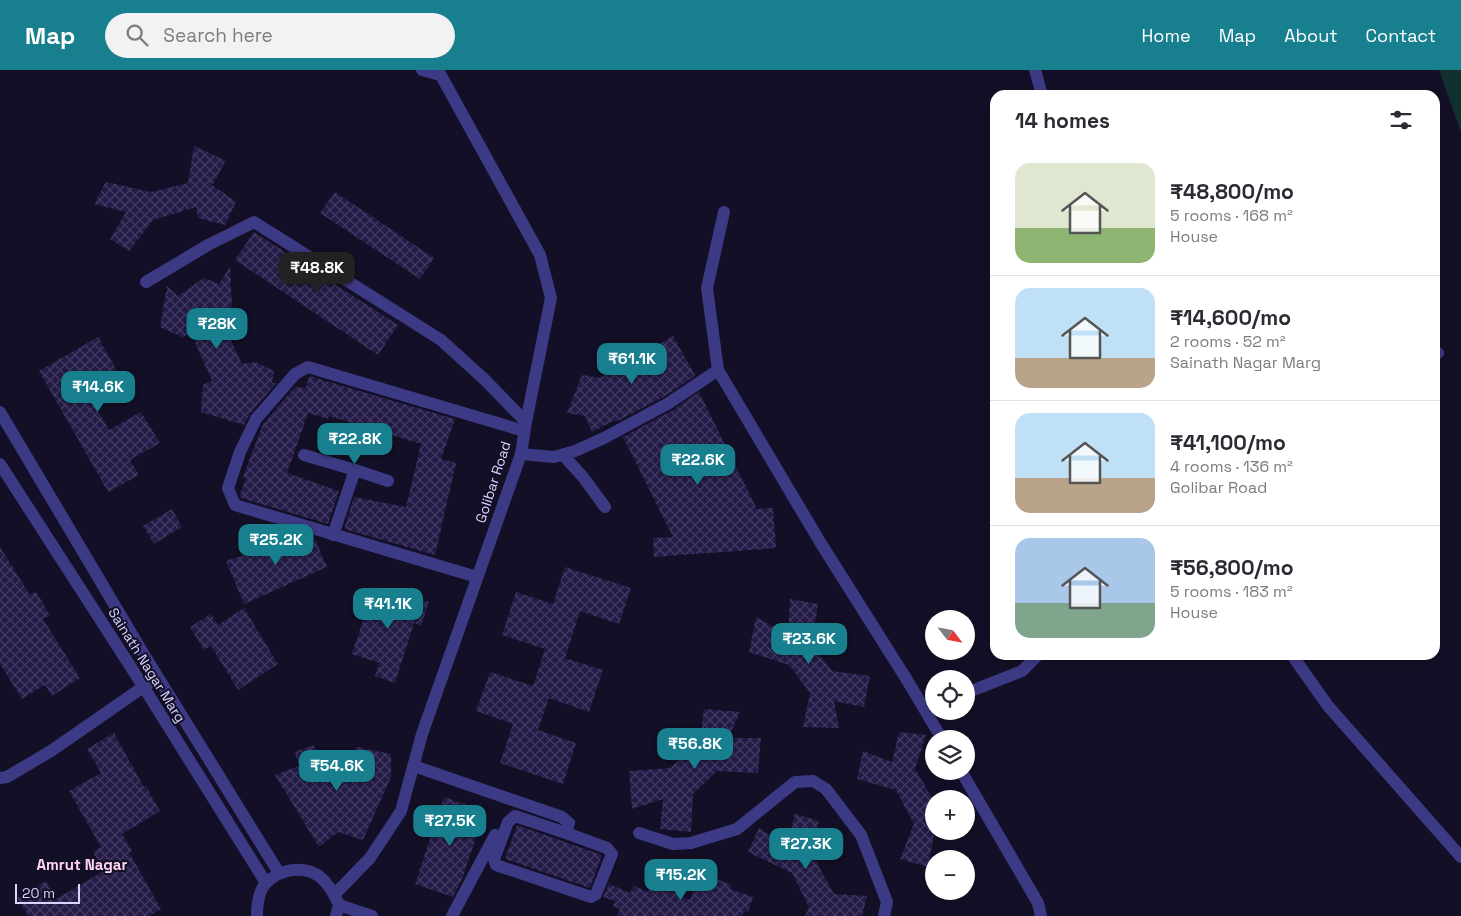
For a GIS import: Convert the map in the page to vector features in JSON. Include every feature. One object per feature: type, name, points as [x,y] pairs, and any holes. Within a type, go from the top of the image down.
[{"type":"street","points":[[422,70],[439,73]]},
{"type":"street","points":[[1035,70],[1041,90]]},
{"type":"street","name":"Golibar Road","points":[[336,905],[401,811],[422,734],[521,454],[551,298],[540,255],[439,73]]},
{"type":"street","points":[[724,212],[706,288],[718,370],[820,542],[925,702]]},
{"type":"street","points":[[146,282],[208,245],[254,222],[441,340],[484,379],[525,426]]},
{"type":"street","points":[[477,577],[234,505],[228,488],[240,452],[256,419],[295,374],[308,367],[525,426]]},
{"type":"street","points":[[521,454],[554,457],[604,438],[669,402],[718,370]]},
{"type":"street","points":[[0,412],[158,677],[279,873]]},
{"type":"street","points":[[304,455],[388,481]]},
{"type":"street","points":[[563,455],[606,507]]},
{"type":"street","name":"Sainath Nagar Marg","points":[[0,464],[143,686],[266,883]]},
{"type":"street","points":[[334,536],[355,470]]},
{"type":"street","points":[[975,690],[1022,671],[1033,660]]},
{"type":"street","points":[[1296,660],[1328,706],[1461,857]]},
{"type":"street","points":[[0,778],[7,777],[51,751],[158,677]]},
{"type":"street","points":[[414,766],[562,817],[569,823],[566,833]]},
{"type":"street","points":[[966,780],[1038,904],[1040,916]]},
{"type":"street","points":[[639,833],[673,844],[691,843],[737,829],[795,782],[813,781],[826,789],[861,835],[887,902],[884,916]]},
{"type":"street","points":[[515,816],[566,833],[607,848],[612,854],[596,894],[591,897],[496,864],[494,859],[508,822],[515,816]]},
{"type":"street","points":[[452,916],[495,835]]},
{"type":"street","points":[[257,916],[257,904],[266,883],[279,873],[292,869],[305,870],[317,875],[327,883],[336,905],[372,916]]},
{"type":"green space","points":[[1439,70],[1461,70],[1461,132]]},
{"type":"building","points":[[194,146],[226,161],[212,185],[236,202],[225,225],[198,218],[196,207],[153,220],[129,251],[110,239],[126,212],[94,204],[106,182],[151,192],[188,183]]},
{"type":"building","points":[[335,192],[434,258],[420,279],[320,213]]},
{"type":"building","points":[[254,232],[398,325],[378,355],[235,260]]},
{"type":"building","points":[[230,267],[232,308],[220,317],[242,364],[255,362],[274,371],[272,383],[276,383],[250,414],[244,425],[201,412],[203,385],[212,381],[191,333],[182,337],[160,327],[167,286],[178,296],[204,278],[219,284]]},
{"type":"building","points":[[673,336],[695,375],[692,378],[665,396],[616,422],[615,420],[592,432],[585,416],[567,413],[582,375],[600,378]]},
{"type":"building","points":[[98,337],[121,378],[90,397],[109,430],[141,412],[160,443],[130,460],[139,475],[108,492],[39,371]]},
{"type":"building","points":[[309,376],[455,419],[441,459],[456,463],[435,555],[344,529],[354,497],[406,507],[421,444],[329,416],[328,419],[308,413],[287,473],[339,491],[328,524],[241,498],[240,495],[246,478],[243,477],[263,424],[295,387],[306,388]]},
{"type":"building","points":[[699,392],[757,509],[773,508],[776,548],[654,557],[653,538],[673,537],[623,437],[673,410]]},
{"type":"building","points":[[172,509],[182,527],[154,544],[143,526]]},
{"type":"building","points":[[296,532],[314,537],[327,567],[244,604],[226,561],[243,556]]},
{"type":"building","points":[[0,547],[30,595],[36,592],[50,615],[43,619],[80,678],[52,696],[45,685],[22,699],[0,664]]},
{"type":"building","points":[[565,567],[631,588],[619,624],[580,611],[565,658],[603,670],[589,712],[549,698],[538,730],[576,743],[563,784],[500,763],[513,724],[476,711],[490,672],[533,686],[545,649],[502,635],[516,592],[553,604]]},
{"type":"building","points":[[374,587],[429,602],[421,626],[414,623],[395,683],[375,676],[379,663],[352,654]]},
{"type":"building","points":[[790,599],[818,604],[812,645],[832,671],[870,676],[864,707],[834,701],[839,728],[803,727],[810,693],[789,665],[749,652],[756,617],[788,635]]},
{"type":"building","points":[[244,608],[278,664],[238,690],[211,646],[204,650],[190,627],[211,614],[218,625]]},
{"type":"building","points":[[704,709],[740,712],[728,738],[761,738],[758,773],[717,771],[693,794],[691,832],[660,829],[663,799],[632,809],[629,771],[670,768],[700,742]]},
{"type":"building","points":[[899,732],[925,735],[915,769],[927,790],[925,790],[925,840],[933,840],[931,850],[925,850],[925,866],[900,859],[914,824],[896,790],[857,779],[863,751],[892,762]]},
{"type":"building","points":[[114,733],[144,787],[146,786],[160,811],[122,834],[132,851],[129,852],[161,909],[149,916],[26,916],[28,915],[17,898],[46,881],[56,899],[104,871],[93,852],[101,847],[69,791],[101,773],[87,749]]},
{"type":"building","points":[[313,745],[325,762],[349,763],[357,747],[391,754],[391,777],[363,840],[338,832],[319,847],[275,775],[299,766],[295,752]]},
{"type":"building","points":[[444,797],[485,811],[462,879],[453,897],[415,884]]},
{"type":"building","points":[[795,814],[819,821],[810,851],[834,894],[867,896],[862,916],[805,916],[809,907],[792,873],[748,852],[759,828],[787,846]]},
{"type":"building","points":[[517,825],[602,855],[590,888],[505,859]]},
{"type":"building","points":[[700,873],[732,885],[730,889],[753,897],[748,912],[744,911],[742,916],[617,916],[620,909],[613,906],[615,901],[603,897],[609,884],[630,893],[634,886],[648,892],[652,883],[690,900]]},
{"type":"district","name":"Amrut Nagar","points":[[82,864]]}]
